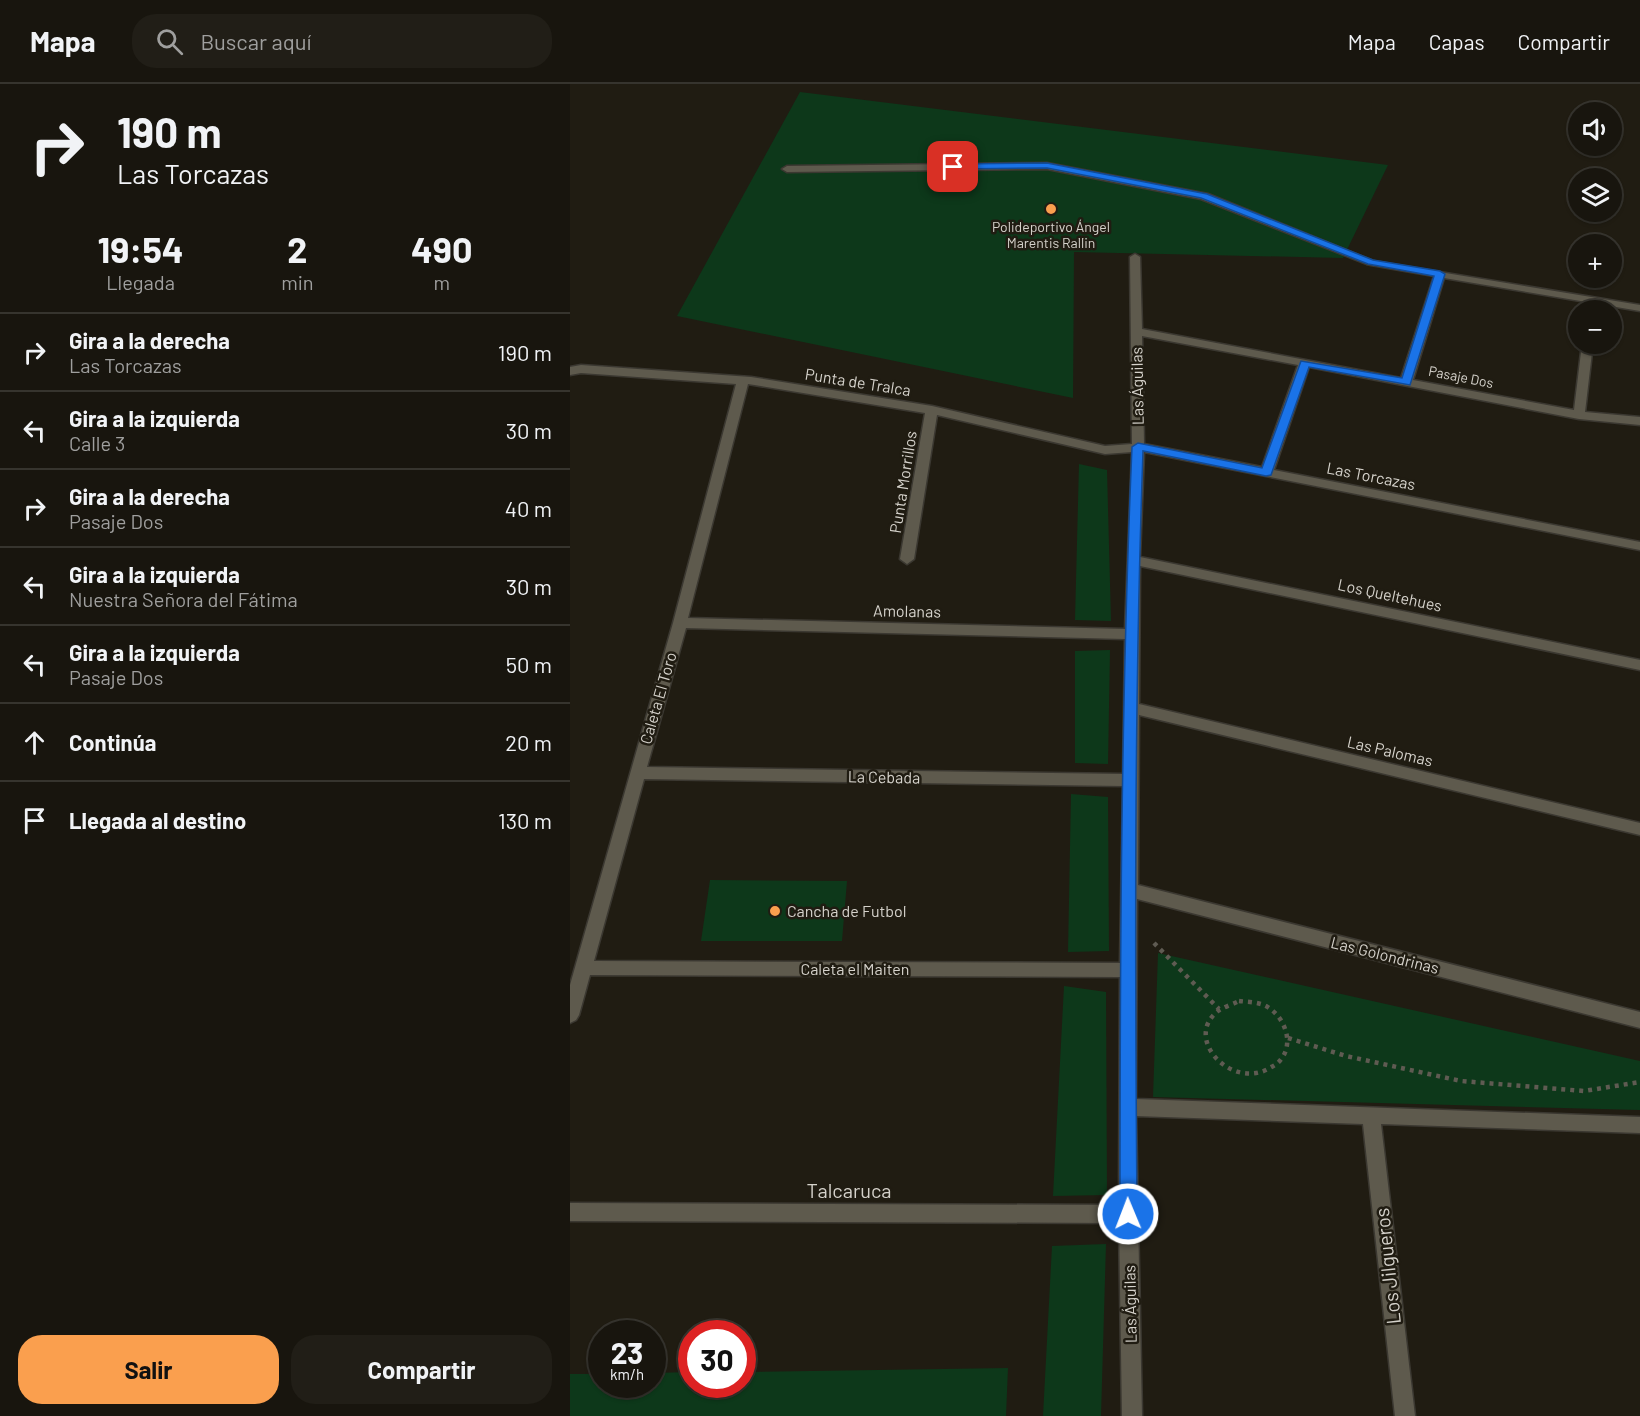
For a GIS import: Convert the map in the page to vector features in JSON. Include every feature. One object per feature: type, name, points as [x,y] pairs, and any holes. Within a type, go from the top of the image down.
[{"type":"street","points":[[787,169],[1047,166],[1204,196],[1371,262],[1568,301]]},
{"type":"street","name":"Las Águilas","points":[[1132,1416],[1126,1107],[1133,560],[1138,447],[1136,256]]},
{"type":"street","points":[[1406,382],[1440,274]]},
{"type":"street","points":[[1622,307],[1640,308]]},
{"type":"street","name":"Pasaje Dos","points":[[1136,331],[1580,415],[1640,421]]},
{"type":"street","points":[[1580,415],[1587,354]]},
{"type":"street","points":[[1266,472],[1305,363]]},
{"type":"street","name":"Punta de Tralca","points":[[570,371],[581,369],[742,380],[932,410],[1106,450],[1138,447]]},
{"type":"street","name":"Caleta El Toro","points":[[570,1015],[680,623],[742,380]]},
{"type":"street","name":"Punta Morrillos","points":[[907,559],[932,410]]},
{"type":"street","name":"Las Torcazas","points":[[1138,447],[1640,546]]},
{"type":"street","name":"Las Torcazas","points":[[1599,538],[1640,540]]},
{"type":"street","name":"Los Queltehues","points":[[1133,560],[1640,665]]},
{"type":"street","name":"Amolanas","points":[[680,623],[1132,634]]},
{"type":"street","name":"Las Palomas","points":[[1132,708],[1640,829]]},
{"type":"street","name":"La Cebada","points":[[637,773],[1131,780]]},
{"type":"street","name":"Las Golondrinas","points":[[1129,890],[1640,1020]]},
{"type":"street","name":"Caleta el Maiten","points":[[583,968],[1128,970]]},
{"type":"street","points":[[1126,1107],[1640,1125]]},
{"type":"street","name":"Los Jilgueros","points":[[1371,1115],[1405,1416]]},
{"type":"street","name":"Talcaruca","points":[[570,1212],[1128,1214]]},
{"type":"path","points":[[1129,917],[1219,1009]]},
{"type":"path","points":[[1239,1001],[1253,1002],[1266,1006],[1277,1015],[1285,1026],[1288,1038],[1286,1051],[1280,1061],[1271,1069],[1259,1074],[1246,1075],[1233,1072],[1216,1061],[1206,1045],[1205,1034],[1208,1022],[1219,1009],[1239,1001]]},
{"type":"path","points":[[1288,1038],[1346,1056],[1461,1081],[1584,1091],[1640,1082]]},
{"type":"green space","name":"Polideportivo Ángel Marentis Rallin","points":[[800,92],[1388,165],[1343,258],[1074,252],[1073,398],[677,316]]},
{"type":"green space","points":[[1079,464],[1107,470],[1111,621],[1075,620]]},
{"type":"green space","points":[[1110,650],[1108,764],[1075,763],[1075,651]]},
{"type":"green space","points":[[1071,794],[1108,797],[1109,951],[1068,952]]},
{"type":"green space","name":"Cancha de Futbol","points":[[710,880],[847,881],[842,941],[701,941]]},
{"type":"green space","points":[[1158,953],[1640,1061],[1640,1110],[1153,1097]]},
{"type":"green space","points":[[1064,986],[1106,992],[1107,1195],[1053,1196]]},
{"type":"green space","points":[[1106,1244],[1101,1416],[1043,1416],[1052,1246]]},
{"type":"green space","points":[[1008,1368],[1006,1416],[570,1416],[570,1374],[588,1374],[588,1398],[666,1398],[666,1373],[678,1372],[678,1398],[756,1398],[756,1372]]},
{"type":"place","name":"Polideportivo Ángel Marentis Rallin","points":[[1051,209]]},
{"type":"place","name":"Cancha de Futbol","points":[[775,911]]},
{"type":"route","points":[[953,167],[1047,166],[1204,196],[1371,262],[1440,274],[1406,382],[1305,363],[1266,472],[1138,447],[1133,560],[1126,1107],[1128,1214]]}]
